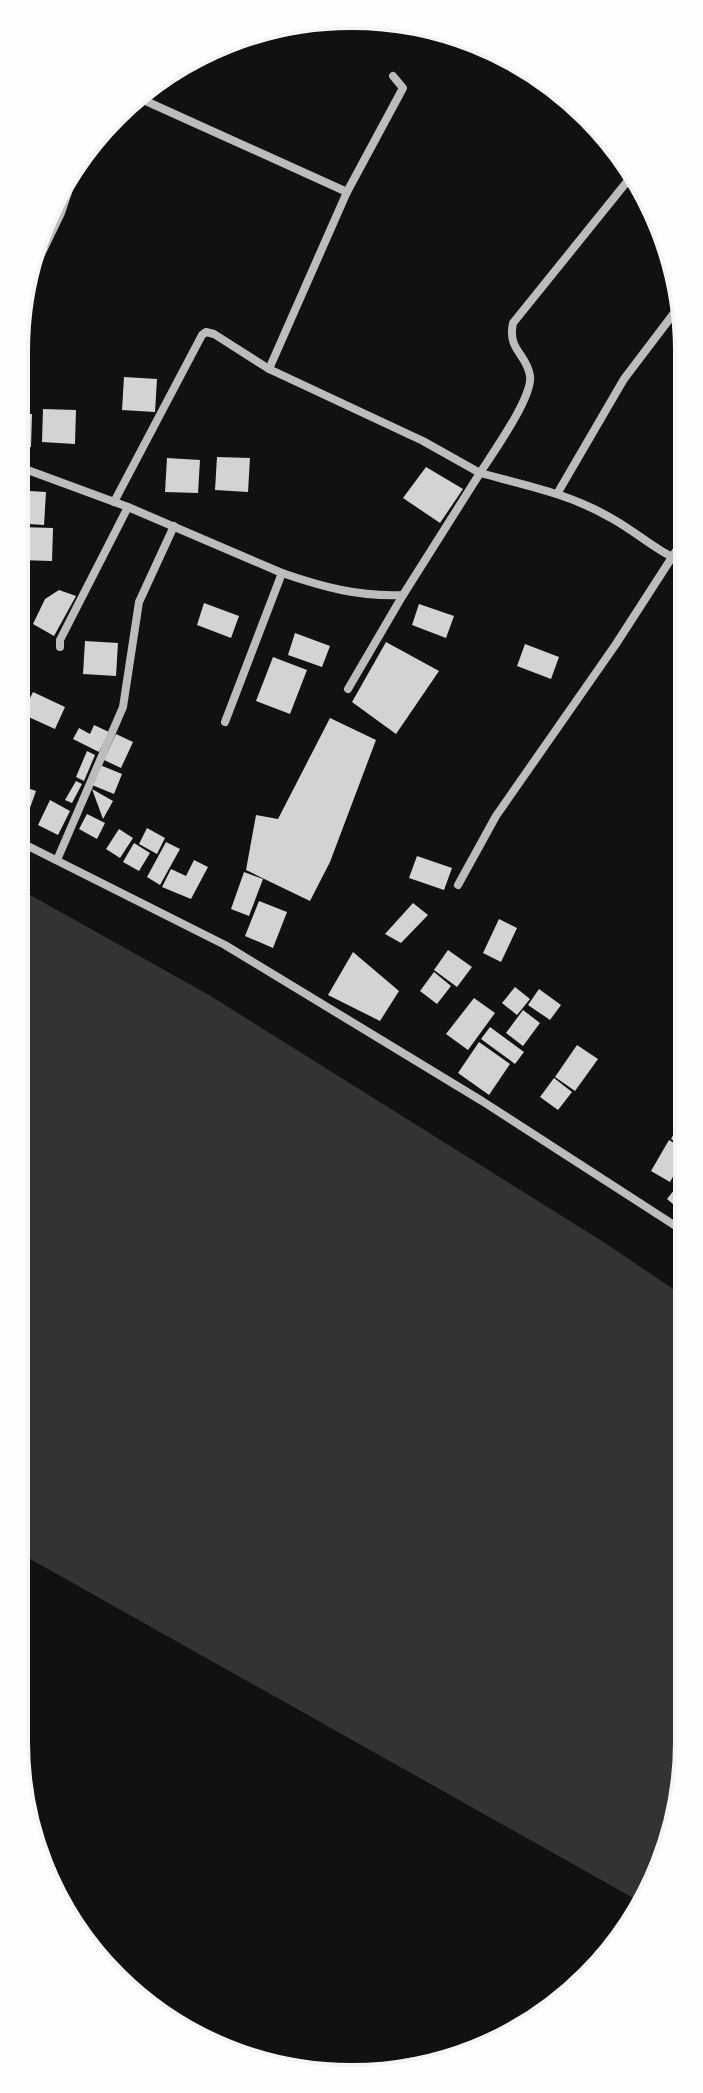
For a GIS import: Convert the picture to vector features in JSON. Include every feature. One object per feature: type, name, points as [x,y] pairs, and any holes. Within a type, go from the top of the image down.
[{"type":"street","points":[[269,369],[347,192],[403,88],[393,76]]},
{"type":"street","points":[[147,101],[347,192]]},
{"type":"street","points":[[348,689],[521,406],[530,378],[526,365],[513,346],[513,323],[627,182]]},
{"type":"street","points":[[49,238],[65,200]]},
{"type":"street","points":[[557,494],[624,379],[673,315]]},
{"type":"street","points":[[114,502],[206,332],[269,369],[423,441],[480,473],[557,494],[610,517],[675,559]]},
{"type":"street","points":[[28,470],[128,507],[282,573],[334,590],[374,596],[403,595]]},
{"type":"street","points":[[60,647],[60,640],[128,507]]},
{"type":"street","points":[[57,860],[123,707],[139,602],[174,526]]},
{"type":"street","points":[[458,885],[496,816],[616,644],[675,552]]},
{"type":"street","points":[[225,722],[282,573]]},
{"type":"street","points":[[28,846],[225,945],[482,1101],[675,1226]]},
{"type":"shaded area","points":[[28,894],[209,995],[602,1241],[675,1290],[674,1763],[664,1825],[634,1899],[28,1558]]},
{"type":"building","points":[[124,377],[157,379],[155,412],[122,410]]},
{"type":"building","points":[[43,409],[76,410],[75,444],[42,442]]},
{"type":"building","points":[[28,414],[32,414],[31,447],[28,447]]},
{"type":"building","points":[[217,457],[250,458],[248,492],[215,490]]},
{"type":"building","points":[[167,458],[200,460],[198,493],[165,492]]},
{"type":"building","points":[[426,467],[463,489],[440,523],[403,498]]},
{"type":"building","points":[[28,491],[46,492],[44,525],[28,524]]},
{"type":"building","points":[[28,527],[53,528],[52,561],[28,560]]},
{"type":"building","points":[[59,590],[76,596],[54,636],[33,624],[45,599]]},
{"type":"building","points":[[204,603],[239,616],[231,638],[197,625]]},
{"type":"building","points":[[419,604],[454,616],[446,638],[412,625]]},
{"type":"building","points":[[295,633],[330,646],[322,667],[288,655]]},
{"type":"building","points":[[85,641],[118,643],[116,676],[83,674]]},
{"type":"building","points":[[386,642],[439,671],[396,734],[352,702]]},
{"type":"building","points":[[525,644],[559,657],[551,679],[517,666]]},
{"type":"building","points":[[273,657],[307,670],[290,714],[256,701]]},
{"type":"building","points":[[33,692],[65,707],[55,729],[28,717],[28,702]]},
{"type":"building","points":[[330,718],[376,740],[330,862],[310,901],[246,870],[256,815],[278,819]]},
{"type":"building","points":[[94,725],[109,732],[99,752],[73,739],[79,728],[90,734]]},
{"type":"building","points":[[116,734],[133,742],[121,768],[104,760]]},
{"type":"building","points":[[87,751],[95,755],[84,781],[76,777]]},
{"type":"building","points":[[100,765],[122,774],[114,794],[92,785]]},
{"type":"building","points":[[76,781],[82,784],[72,803],[65,800]]},
{"type":"building","points":[[28,788],[36,791],[28,814]]},
{"type":"building","points":[[92,789],[113,801],[103,819]]},
{"type":"building","points":[[50,800],[70,811],[58,835],[38,825]]},
{"type":"building","points":[[87,814],[105,823],[97,839],[79,829]]},
{"type":"building","points":[[147,828],[165,838],[157,854],[139,844]]},
{"type":"building","points":[[119,829],[133,838],[120,858],[106,849]]},
{"type":"building","points":[[166,842],[180,849],[160,885],[147,877]]},
{"type":"building","points":[[134,843],[150,853],[139,871],[123,862]]},
{"type":"building","points":[[417,856],[452,868],[444,890],[409,878]]},
{"type":"building","points":[[194,860],[208,867],[191,899],[162,887],[171,869],[186,876]]},
{"type":"building","points":[[244,872],[263,879],[249,916],[231,909]]},
{"type":"building","points":[[259,901],[287,912],[273,948],[245,936]]},
{"type":"building","points":[[413,903],[428,915],[401,943],[385,934]]},
{"type":"building","points":[[499,919],[517,928],[501,962],[483,953]]},
{"type":"building","points":[[448,950],[472,967],[457,987],[434,970]]},
{"type":"building","points":[[353,952],[399,991],[380,1021],[328,995]]},
{"type":"building","points":[[434,972],[451,986],[437,1004],[420,991]]},
{"type":"building","points":[[515,987],[530,999],[517,1015],[502,1003]]},
{"type":"building","points":[[539,989],[561,1005],[550,1020],[528,1005]]},
{"type":"building","points":[[474,998],[495,1013],[468,1050],[446,1034]]},
{"type":"building","points":[[523,1010],[540,1023],[523,1046],[506,1033]]},
{"type":"building","points":[[490,1027],[524,1052],[515,1064],[481,1039]]},
{"type":"building","points":[[479,1042],[510,1064],[489,1095],[458,1073]]},
{"type":"building","points":[[577,1045],[598,1059],[575,1091],[555,1077]]},
{"type":"building","points":[[554,1078],[572,1092],[558,1110],[540,1097]]},
{"type":"building","points":[[669,1140],[675,1144],[675,1173],[670,1182],[651,1171]]},
{"type":"building","points":[[675,1189],[675,1206],[667,1199]]}]
